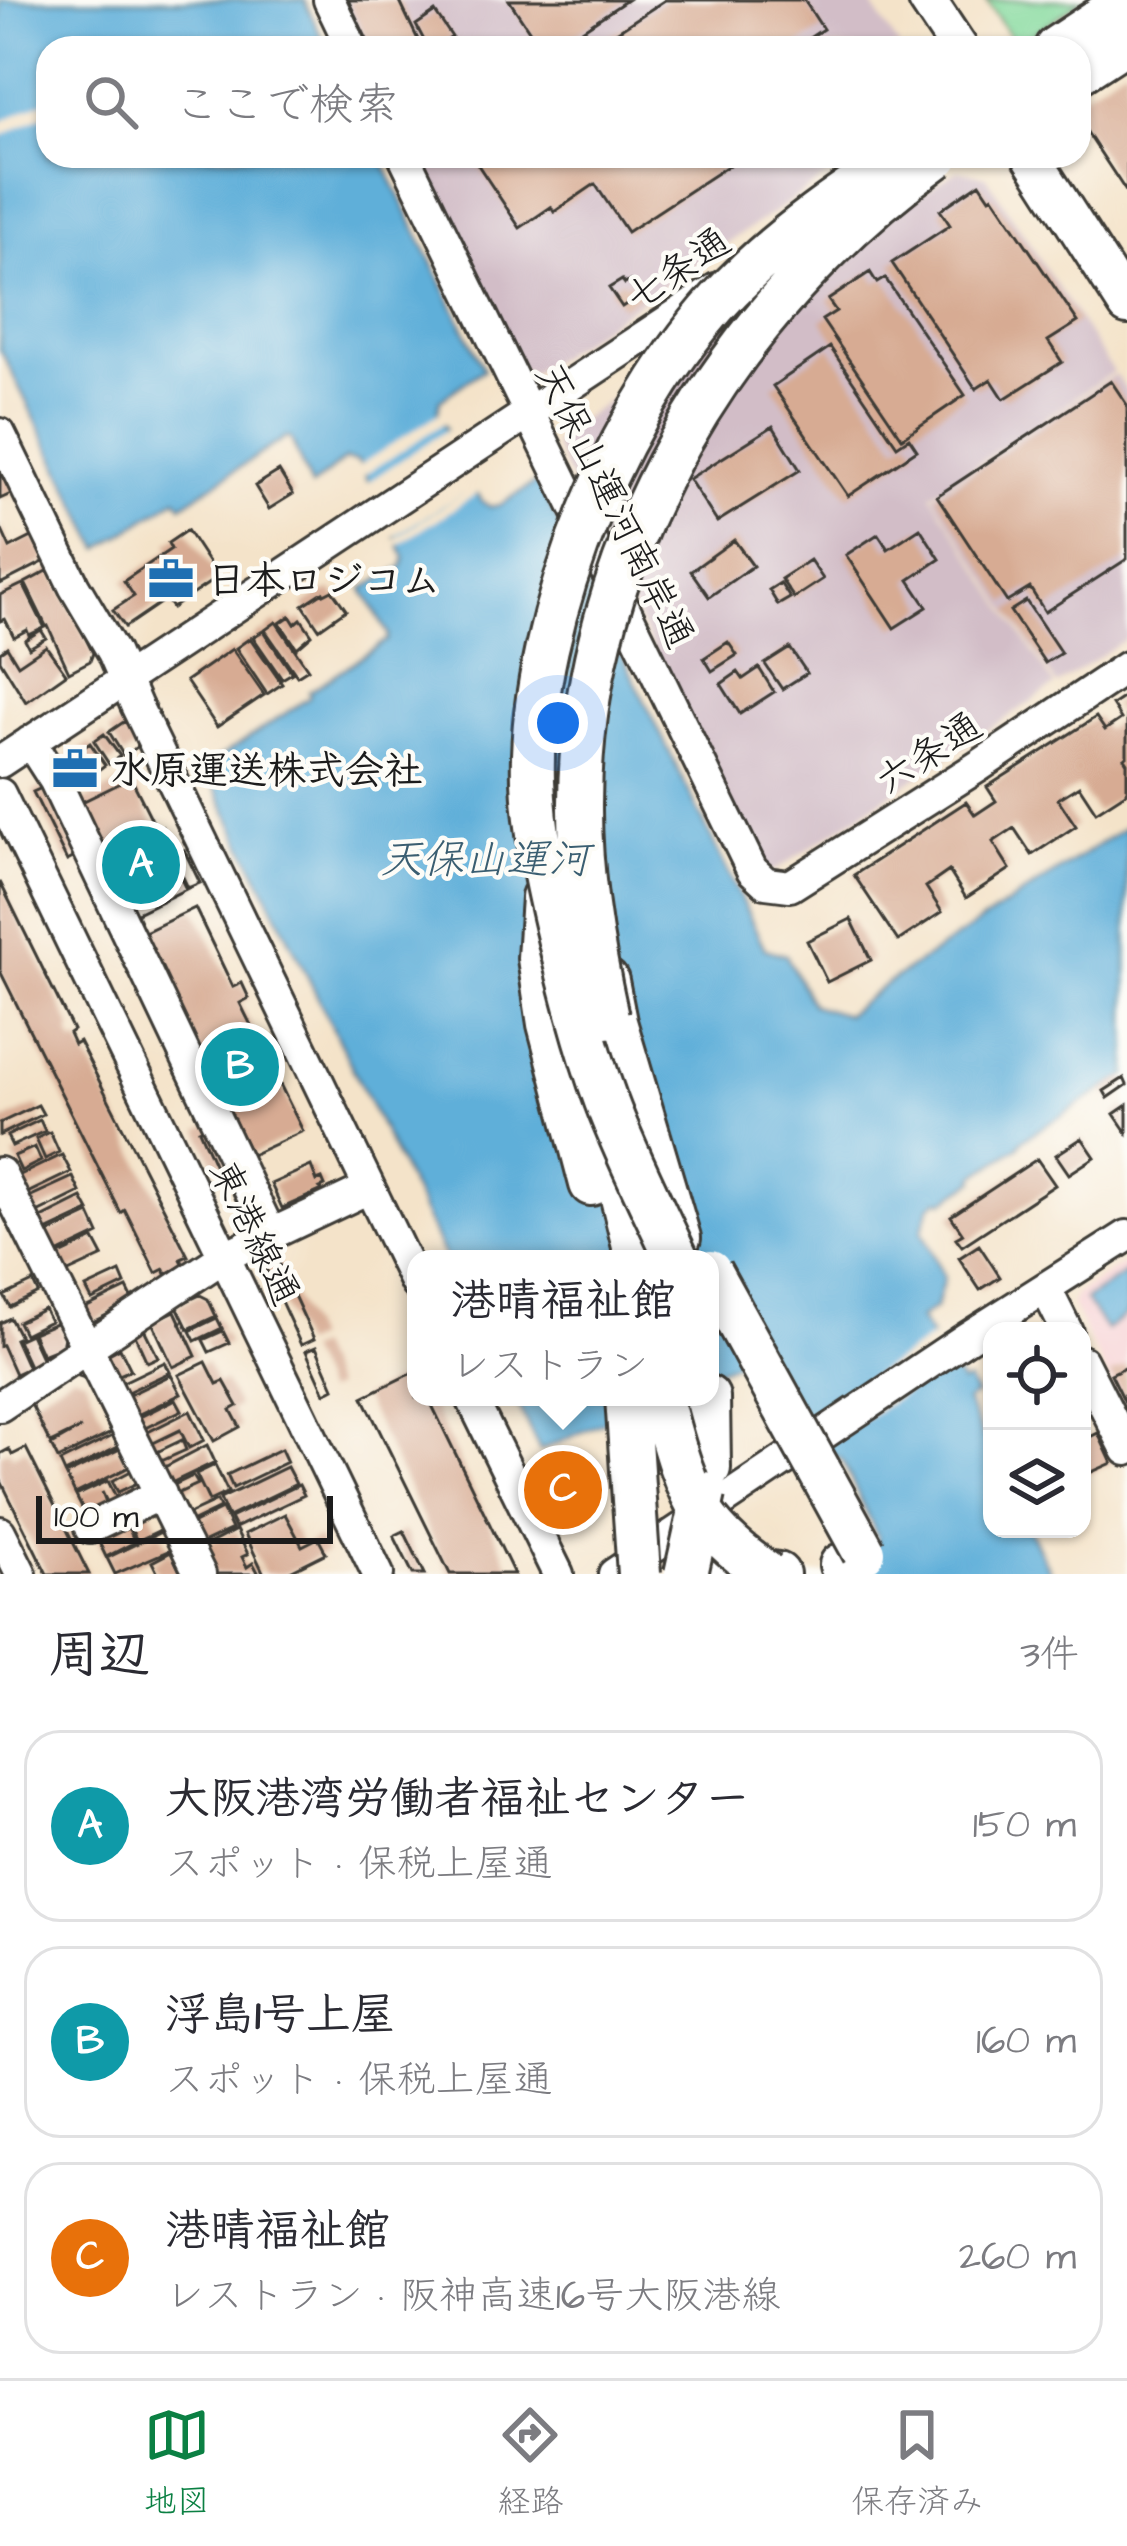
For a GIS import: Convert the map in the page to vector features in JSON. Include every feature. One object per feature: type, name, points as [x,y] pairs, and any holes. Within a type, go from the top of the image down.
[{"type":"highway","points":[[1078,36],[1127,4]]},
{"type":"highway","points":[[1091,60],[1127,36]]},
{"type":"highway","points":[[677,1250],[607,1102],[572,988],[544,872],[533,778],[545,662],[558,603],[591,510],[632,424],[684,345],[758,262],[880,168]]},
{"type":"highway","points":[[605,1250],[549,1024],[539,958],[542,728],[551,666],[578,561],[649,408],[734,290],[763,260],[882,168]]},
{"type":"highway","points":[[699,1250],[640,1123],[597,973],[580,809],[590,691],[601,636],[619,575],[660,479],[737,354],[776,304],[859,220],[923,168]]},
{"type":"highway","points":[[678,1250],[615,1022],[591,867],[587,809],[598,691],[610,637],[650,520],[678,462],[744,359],[782,311],[882,210],[936,168]]},
{"type":"highway","points":[[543,897],[635,1250]]},
{"type":"highway","points":[[719,1289],[876,1574]]},
{"type":"highway","points":[[719,1342],[845,1574]]},
{"type":"highway","points":[[628,1406],[639,1574]]},
{"type":"highway","points":[[664,1406],[675,1449],[700,1510],[767,1574]]},
{"type":"highway","points":[[708,1406],[707,1550],[700,1574],[732,1567],[778,1574]]},
{"type":"highway","points":[[686,1574],[710,1468]]},
{"type":"main road","points":[[927,0],[951,36]]},
{"type":"main road","points":[[1039,168],[1127,305]]},
{"type":"street","points":[[328,0],[346,36]]},
{"type":"street","points":[[1091,42],[1127,20]]},
{"type":"street","name":"天保山運河南岸通","points":[[410,168],[752,870],[766,883]]},
{"type":"street","name":"七条通","points":[[0,762],[898,168]]},
{"type":"street","points":[[0,434],[74,586],[113,652],[407,1266]]},
{"type":"street","name":"六条通","points":[[766,883],[790,886],[1127,667]]},
{"type":"street","points":[[30,742],[55,781],[271,1234]]},
{"type":"street","name":"東港線通","points":[[0,794],[378,1574]]},
{"type":"street","points":[[0,1173],[200,1574]]},
{"type":"street","points":[[0,1406],[225,1256],[369,1188]]},
{"type":"street","points":[[614,1574],[1127,1236]]},
{"type":"street","points":[[1046,1289],[1062,1322]]},
{"type":"street","points":[[1091,1378],[1127,1450]]},
{"type":"street","points":[[475,1406],[558,1574]]},
{"type":"street","points":[[90,1528],[161,1494]]},
{"type":"street","points":[[0,1532],[21,1574]]},
{"type":"shaded area","points":[[340,0],[869,0],[892,36],[357,36]]},
{"type":"shaded area","points":[[422,168],[840,168],[531,374],[518,367]]},
{"type":"shaded area","points":[[958,170],[986,176],[1113,372],[931,495],[1055,686],[773,872],[760,868],[554,446],[559,434]]},
{"type":"shaded area","points":[[1115,374],[1127,392],[1127,638],[1057,685],[933,496]]},
{"type":"shaded area","points":[[1127,1261],[1127,1415],[1091,1343],[1091,1322],[1080,1322],[1072,1305],[1076,1294]]},
{"type":"green space","points":[[986,0],[1083,0],[1029,36],[1010,36]]},
{"type":"water","name":"天保山運河","points":[[0,0],[304,0],[321,36],[36,36],[36,168],[386,168],[484,369],[440,400],[438,412],[482,502],[490,507],[500,505],[538,481],[765,949],[786,955],[812,1005],[846,1015],[1127,826],[1127,1075],[1022,1140],[975,1176],[976,1180],[930,1206],[922,1231],[944,1278],[936,1307],[919,1319],[962,1384],[968,1381],[976,1395],[966,1401],[983,1436],[983,1538],[1033,1538],[1051,1574],[863,1574],[878,1538],[842,1460],[743,1359],[719,1369],[719,1250],[442,1250],[205,767],[387,640],[363,589],[402,567],[405,557],[358,461],[345,459],[311,487],[286,437],[182,505],[177,498],[100,549],[0,349]]},
{"type":"water","points":[[1127,1272],[1127,1315],[1106,1330],[1085,1300]]},
{"type":"water","points":[[518,1406],[638,1406],[540,1451]]},
{"type":"pier","points":[[36,105],[36,119],[0,137],[0,122]]},
{"type":"pier","points":[[444,410],[449,420],[360,478],[355,468]]},
{"type":"pier","points":[[452,426],[483,490],[394,548],[391,541],[466,491],[390,539],[363,485]]},
{"type":"pier","points":[[937,1334],[955,1360],[798,1463],[780,1436]]},
{"type":"building","points":[[348,0],[399,0],[416,36],[365,36]]},
{"type":"building","points":[[509,0],[627,0],[573,36],[533,36]]},
{"type":"building","points":[[665,0],[804,0],[823,29],[812,36],[610,36]]},
{"type":"building","points":[[435,12],[451,36],[422,36],[416,25]]},
{"type":"building","points":[[1127,65],[1127,193],[1091,138],[1091,89]]},
{"type":"building","points":[[480,168],[725,168],[627,232],[595,184],[520,228]]},
{"type":"building","points":[[980,183],[1078,322],[1048,341],[1062,362],[1004,399],[991,379],[976,389],[892,263],[950,225],[940,210]]},
{"type":"building","points":[[870,272],[877,283],[885,278],[965,395],[902,438],[822,320],[836,311],[828,300]]},
{"type":"building","points":[[630,281],[640,295],[622,307],[609,288]]},
{"type":"building","points":[[830,347],[897,446],[909,438],[917,450],[848,496],[773,386]]},
{"type":"building","points":[[1111,381],[1127,405],[1127,559],[1045,612],[1030,588],[1007,602],[937,496]]},
{"type":"building","points":[[773,426],[800,470],[717,522],[689,479]]},
{"type":"building","points":[[0,461],[15,492],[0,499]]},
{"type":"building","points":[[279,471],[293,494],[269,509],[255,486]]},
{"type":"building","points":[[0,526],[10,548],[34,536],[47,560],[0,584]]},
{"type":"building","points":[[920,528],[940,559],[909,580],[927,607],[894,628],[846,555],[878,534],[888,549]]},
{"type":"building","name":"日本ロジコム","points":[[187,530],[218,577],[172,608],[166,599],[125,627],[113,610],[134,596],[124,581],[171,549],[168,543]]},
{"type":"building","points":[[734,540],[753,566],[709,597],[691,571]]},
{"type":"building","points":[[810,560],[823,579],[794,598],[781,579]]},
{"type":"building","points":[[51,569],[93,653],[90,661],[69,672],[48,626],[14,637],[5,619],[0,621],[0,595],[23,584],[46,626],[25,583]]},
{"type":"building","points":[[780,583],[790,598],[778,605],[769,590]]},
{"type":"building","points":[[332,590],[346,610],[319,629],[303,605]]},
{"type":"building","points":[[1026,601],[1061,653],[1045,663],[1010,611]]},
{"type":"building","points":[[290,616],[295,624],[301,619],[312,635],[297,648],[280,623]]},
{"type":"building","points":[[276,622],[308,669],[297,676],[265,630]]},
{"type":"building","points":[[41,630],[46,638],[29,648],[25,640]]},
{"type":"building","points":[[263,631],[292,673],[282,679],[253,637]]},
{"type":"building","points":[[250,638],[282,684],[267,694],[236,648]]},
{"type":"building","points":[[728,642],[737,655],[712,671],[704,658]]},
{"type":"building","points":[[46,646],[66,674],[26,702],[0,660],[0,652],[7,647],[18,665]]},
{"type":"building","points":[[790,648],[807,673],[782,689],[765,664]]},
{"type":"building","points":[[232,649],[264,695],[217,727],[186,681]]},
{"type":"building","points":[[759,668],[774,692],[740,714],[721,684],[738,672],[743,679]]},
{"type":"building","points":[[1127,695],[1127,792],[1096,812],[1079,786],[1058,799],[1076,826],[1032,855],[1014,828],[993,842],[1010,869],[966,898],[949,871],[926,887],[942,912],[898,941],[854,875],[966,802],[975,815],[996,801],[987,787],[1096,717],[1105,730],[1121,719],[1112,705]]},
{"type":"building","points":[[125,721],[141,744],[124,756],[109,732]]},
{"type":"building","points":[[104,734],[120,756],[109,764],[94,741]]},
{"type":"building","points":[[90,743],[105,765],[93,774],[77,752]]},
{"type":"building","name":"水原運送株式会社","points":[[74,753],[90,776],[77,786],[61,762]]},
{"type":"building","points":[[131,778],[157,830],[162,827],[168,840],[163,842],[186,889],[133,915],[78,804]]},
{"type":"building","points":[[44,787],[77,856],[67,861],[33,792]]},
{"type":"building","points":[[184,850],[200,883],[188,888],[173,856]]},
{"type":"building","points":[[0,882],[73,1030],[69,1033],[74,1044],[79,1041],[188,1256],[181,1259],[184,1265],[166,1274],[164,1269],[156,1273],[125,1210],[121,1213],[0,971]]},
{"type":"building","points":[[195,908],[233,987],[242,983],[249,998],[240,1003],[303,1131],[251,1155],[143,933]]},
{"type":"building","points":[[851,919],[871,960],[827,982],[807,941]]},
{"type":"building","points":[[1124,1078],[1127,1085],[1108,1098],[1104,1091]]},
{"type":"building","points":[[38,1105],[43,1114],[0,1135],[0,1123]]},
{"type":"building","points":[[1127,1105],[1127,1133],[1114,1114]]},
{"type":"building","points":[[40,1120],[45,1131],[12,1146],[7,1136]]},
{"type":"building","points":[[210,1125],[227,1161],[215,1166],[199,1130]]},
{"type":"building","points":[[50,1132],[59,1152],[45,1159],[36,1139]]},
{"type":"building","points":[[1082,1138],[1095,1157],[1069,1174],[1056,1155]]},
{"type":"building","points":[[35,1147],[41,1161],[21,1171],[14,1156]]},
{"type":"building","points":[[62,1155],[71,1172],[25,1194],[16,1177]]},
{"type":"building","points":[[1037,1159],[1055,1185],[962,1246],[956,1238],[963,1234],[951,1216]]},
{"type":"building","points":[[311,1166],[317,1181],[322,1179],[325,1186],[282,1208],[271,1184]]},
{"type":"building","points":[[73,1177],[80,1192],[35,1214],[27,1198]]},
{"type":"building","points":[[82,1198],[89,1211],[44,1232],[38,1220]]},
{"type":"building","points":[[90,1214],[99,1234],[55,1255],[45,1235]]},
{"type":"building","points":[[94,1239],[103,1256],[66,1273],[58,1256]]},
{"type":"building","points":[[979,1245],[1000,1277],[980,1290],[959,1258]]},
{"type":"building","points":[[274,1252],[314,1339],[301,1345],[263,1262]]},
{"type":"building","points":[[120,1272],[125,1284],[92,1300],[86,1288]]},
{"type":"building","points":[[33,1282],[38,1293],[10,1307],[4,1296]]},
{"type":"building","points":[[127,1288],[134,1302],[90,1323],[83,1309]]},
{"type":"building","points":[[200,1295],[208,1299],[216,1316],[188,1329],[177,1306]]},
{"type":"building","points":[[44,1309],[50,1321],[24,1334],[18,1322]]},
{"type":"building","points":[[175,1311],[196,1356],[173,1367],[152,1322]]},
{"type":"building","points":[[10,1318],[28,1368],[15,1374],[0,1346],[0,1323]]},
{"type":"building","points":[[217,1318],[222,1328],[195,1341],[190,1331]]},
{"type":"building","points":[[58,1322],[62,1347],[42,1355],[32,1333]]},
{"type":"building","points":[[144,1329],[158,1357],[147,1362],[134,1333]]},
{"type":"building","points":[[223,1331],[229,1343],[209,1352],[203,1340]]},
{"type":"building","points":[[30,1334],[42,1360],[29,1366],[17,1340]]},
{"type":"building","points":[[316,1347],[334,1388],[325,1393],[306,1351]]},
{"type":"building","points":[[120,1348],[131,1370],[117,1376],[107,1355]]},
{"type":"building","points":[[165,1362],[170,1372],[123,1394],[119,1384]]},
{"type":"building","points":[[206,1362],[217,1384],[224,1381],[238,1406],[231,1410],[240,1427],[214,1441],[179,1375]]},
{"type":"building","points":[[1127,1366],[1127,1406],[1111,1374]]},
{"type":"building","points":[[73,1374],[85,1378],[111,1433],[58,1459],[51,1445],[81,1428],[50,1443],[30,1402]]},
{"type":"building","points":[[171,1375],[181,1394],[135,1416],[125,1397]]},
{"type":"building","points":[[407,1375],[407,1406],[432,1406],[514,1574],[450,1574],[363,1397]]},
{"type":"building","points":[[176,1399],[182,1410],[145,1428],[140,1417]]},
{"type":"building","points":[[190,1411],[204,1440],[189,1448],[180,1430],[149,1445],[144,1434]]},
{"type":"building","points":[[1098,1433],[1112,1463],[1091,1472],[1091,1436]]},
{"type":"building","points":[[113,1436],[118,1447],[65,1473],[60,1462]]},
{"type":"building","points":[[182,1440],[186,1450],[159,1462],[155,1453]]},
{"type":"building","points":[[207,1445],[215,1462],[169,1484],[161,1469]]},
{"type":"building","points":[[26,1448],[89,1574],[47,1574],[0,1479],[0,1454],[9,1449],[12,1455]]},
{"type":"building","points":[[120,1449],[129,1467],[75,1494],[66,1475]]},
{"type":"building","points":[[281,1449],[287,1462],[233,1488],[227,1475]]},
{"type":"building","points":[[215,1465],[228,1492],[209,1501],[196,1474]]},
{"type":"building","points":[[287,1467],[296,1484],[228,1517],[220,1499]]},
{"type":"building","points":[[131,1471],[137,1483],[118,1492],[112,1481]]},
{"type":"building","points":[[575,1473],[584,1493],[552,1507],[543,1488]]},
{"type":"building","points":[[193,1476],[198,1484],[174,1495],[170,1487]]},
{"type":"building","points":[[108,1481],[120,1505],[111,1510],[102,1492],[109,1510],[88,1520],[76,1496]]},
{"type":"building","points":[[299,1485],[304,1495],[235,1528],[230,1518]]},
{"type":"building","points":[[217,1501],[220,1508],[189,1523],[185,1516]]},
{"type":"building","points":[[150,1508],[160,1530],[137,1541],[126,1519]]},
{"type":"building","points":[[222,1509],[232,1529],[200,1544],[190,1525]]},
{"type":"building","points":[[285,1514],[302,1546],[318,1538],[326,1553],[284,1574],[264,1574],[245,1534]]},
{"type":"building","points":[[125,1521],[135,1542],[106,1557],[95,1534]]},
{"type":"building","points":[[236,1530],[248,1554],[242,1557],[247,1567],[253,1563],[259,1574],[215,1574],[201,1548]]},
{"type":"building","points":[[404,1531],[425,1574],[413,1574],[394,1536]]},
{"type":"building","points":[[161,1532],[170,1550],[115,1574],[107,1558]]},
{"type":"building","points":[[171,1552],[181,1574],[158,1574],[152,1562]]},
{"type":"place","name":"日本ロジコム","points":[[171,579]]},
{"type":"place","name":"水原運送株式会社","points":[[75,769]]},
{"type":"place","name":"大阪港湾労働者福祉センター","points":[[141,865]]},
{"type":"place","name":"浮島1号上屋","points":[[240,1067]]},
{"type":"place","name":"港晴福祉館","points":[[563,1490]]}]
